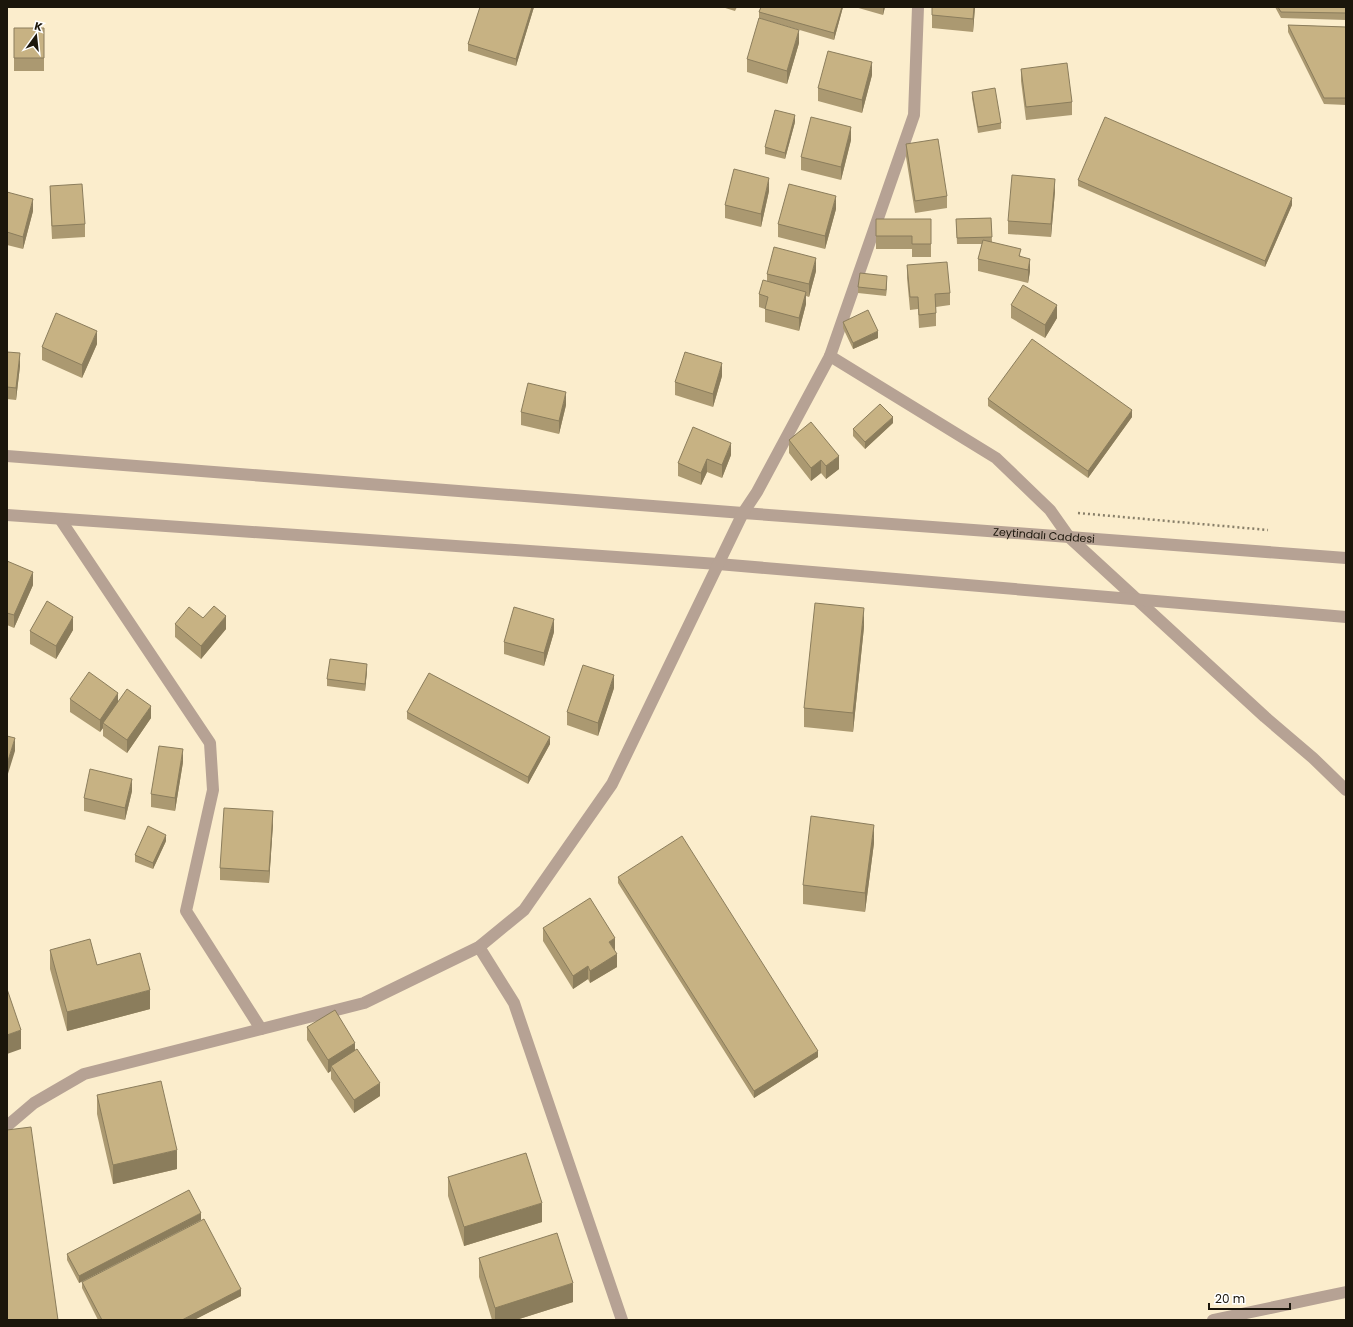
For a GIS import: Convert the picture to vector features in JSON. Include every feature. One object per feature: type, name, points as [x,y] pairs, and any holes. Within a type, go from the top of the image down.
[{"type":"street","points":[[7,1126],[34,1103],[84,1074],[364,1003],[479,947],[524,910],[612,784],[743,513],[757,492],[830,356],[914,115],[918,7]]},
{"type":"street","points":[[830,356],[996,458],[1050,510],[1069,537],[1265,717],[1313,758],[1346,790]]},
{"type":"street","name":"Zeytindalı Caddesi","points":[[7,456],[1346,558]]},
{"type":"street","points":[[7,515],[718,564],[1346,617]]},
{"type":"street","points":[[60,519],[210,743],[213,790],[186,911],[261,1029]]},
{"type":"street","points":[[479,947],[514,1003],[622,1320]]},
{"type":"street","points":[[1214,1320],[1346,1292]]},
{"type":"path","points":[[1050,510],[1268,530]]},
{"type":"building","points":[[480,7],[532,7],[516,59],[468,44]]},
{"type":"building","points":[[761,7],[842,7],[834,33],[759,12]]},
{"type":"building","points":[[932,7],[974,7],[973,19],[932,15]]},
{"type":"building","points":[[1278,7],[1346,7],[1346,13],[1281,12]]},
{"type":"building","points":[[759,18],[799,30],[787,71],[747,59]]},
{"type":"building","points":[[1288,25],[1346,27],[1346,98],[1324,98]]},
{"type":"building","points":[[14,28],[44,28],[44,58],[14,58]]},
{"type":"building","points":[[828,51],[872,62],[862,100],[818,88]]},
{"type":"building","points":[[1067,63],[1072,102],[1026,107],[1021,69]]},
{"type":"building","points":[[995,88],[1001,123],[978,127],[972,92]]},
{"type":"building","points":[[775,110],[795,115],[785,153],[765,147]]},
{"type":"building","points":[[811,117],[851,127],[841,167],[801,157]]},
{"type":"building","points":[[1105,117],[1292,198],[1265,261],[1078,180]]},
{"type":"building","points":[[938,139],[947,196],[915,201],[906,144]]},
{"type":"building","points":[[734,169],[769,178],[761,214],[725,205]]},
{"type":"building","points":[[1012,175],[1055,179],[1051,224],[1008,221]]},
{"type":"building","points":[[82,184],[85,224],[52,226],[50,186]]},
{"type":"building","points":[[789,184],[836,196],[825,236],[778,224]]},
{"type":"building","points":[[7,192],[33,199],[23,237],[7,232]]},
{"type":"building","points":[[991,218],[992,237],[957,238],[956,219]]},
{"type":"building","points":[[876,219],[931,219],[931,244],[912,244],[912,236],[876,236]]},
{"type":"building","points":[[983,240],[1021,249],[1019,256],[1030,259],[1028,270],[978,259]]},
{"type":"building","points":[[774,247],[816,258],[809,284],[767,274]]},
{"type":"building","points":[[947,262],[950,293],[935,294],[936,313],[919,315],[918,297],[910,297],[907,265]]},
{"type":"building","points":[[860,273],[887,276],[886,290],[858,287]]},
{"type":"building","points":[[763,280],[806,292],[799,318],[765,309],[768,297],[759,294]]},
{"type":"building","points":[[1023,285],[1057,305],[1045,325],[1011,305]]},
{"type":"building","points":[[868,310],[878,331],[853,343],[843,322]]},
{"type":"building","points":[[56,313],[97,331],[82,365],[42,347]]},
{"type":"building","points":[[1032,339],[1132,410],[1088,471],[988,399]]},
{"type":"building","points":[[7,352],[20,353],[16,388],[7,387]]},
{"type":"building","points":[[685,352],[722,363],[713,394],[675,382]]},
{"type":"building","points":[[528,383],[566,392],[559,421],[521,412]]},
{"type":"building","points":[[880,404],[893,417],[865,442],[853,429]]},
{"type":"building","points":[[811,422],[839,456],[826,466],[821,460],[811,468],[789,440]]},
{"type":"building","points":[[693,427],[731,443],[722,465],[707,459],[701,473],[678,463]]},
{"type":"building","points":[[7,561],[33,572],[14,615],[7,613]]},
{"type":"building","points":[[47,601],[73,617],[56,646],[30,631]]},
{"type":"building","points":[[815,603],[864,608],[853,713],[804,708]]},
{"type":"building","points":[[214,606],[226,616],[201,646],[175,624],[189,607],[203,618]]},
{"type":"building","points":[[514,607],[554,619],[544,653],[504,642]]},
{"type":"building","points":[[330,659],[367,664],[365,684],[327,679]]},
{"type":"building","points":[[583,665],[614,675],[598,723],[567,712]]},
{"type":"building","points":[[89,672],[118,693],[100,720],[70,699]]},
{"type":"building","points":[[429,673],[550,737],[528,777],[407,712]]},
{"type":"building","points":[[127,689],[151,706],[127,740],[103,723]]},
{"type":"building","points":[[7,736],[15,738],[7,764]]},
{"type":"building","points":[[159,746],[183,749],[175,798],[151,794]]},
{"type":"building","points":[[90,769],[132,779],[125,808],[84,798]]},
{"type":"building","points":[[224,808],[273,811],[269,871],[220,868]]},
{"type":"building","points":[[811,816],[874,825],[865,893],[803,885]]},
{"type":"building","points":[[148,826],[166,835],[153,863],[135,855]]},
{"type":"building","points":[[682,836],[818,1051],[754,1091],[618,877]]},
{"type":"building","points":[[590,898],[615,938],[609,942],[617,954],[590,971],[588,966],[573,976],[543,928]]},
{"type":"building","points":[[90,939],[97,965],[140,953],[150,990],[67,1012],[50,950]]},
{"type":"building","points":[[7,989],[21,1030],[7,1035]]},
{"type":"building","points":[[335,1010],[355,1043],[328,1060],[307,1027]]},
{"type":"building","points":[[357,1049],[380,1083],[354,1100],[331,1066]]},
{"type":"building","points":[[161,1081],[177,1150],[113,1165],[97,1095]]},
{"type":"building","points":[[31,1127],[58,1320],[7,1320],[7,1130]]},
{"type":"building","points":[[526,1153],[542,1203],[464,1227],[448,1177]]},
{"type":"building","points":[[189,1190],[201,1213],[79,1276],[67,1254]]},
{"type":"building","points":[[204,1219],[241,1289],[182,1320],[102,1320],[82,1282]]},
{"type":"building","points":[[557,1233],[573,1283],[495,1308],[479,1258]]}]
